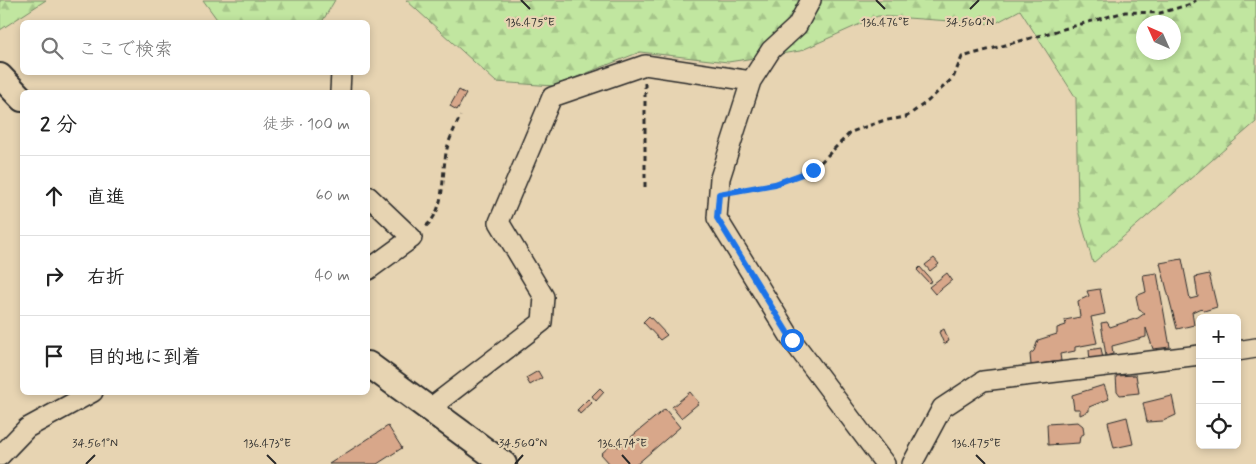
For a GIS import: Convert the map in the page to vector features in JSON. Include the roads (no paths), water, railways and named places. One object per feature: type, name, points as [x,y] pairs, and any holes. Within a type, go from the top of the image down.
[{"type":"main road","points":[[0,76],[20,97]]},
{"type":"main road","points":[[370,365],[504,464]]},
{"type":"street","points":[[810,0],[796,26],[771,50],[751,81],[720,178],[717,218],[792,340],[885,464]]},
{"type":"street","points":[[429,409],[542,322],[544,297],[498,222],[552,97],[645,65],[751,81]]},
{"type":"street","points":[[340,90],[341,75]]},
{"type":"street","points":[[370,198],[412,238],[370,269]]},
{"type":"street","points":[[1241,350],[1256,348]]},
{"type":"street","points":[[912,464],[942,408],[983,381],[1196,355]]},
{"type":"street","points":[[0,456],[27,428],[88,395]]}]
